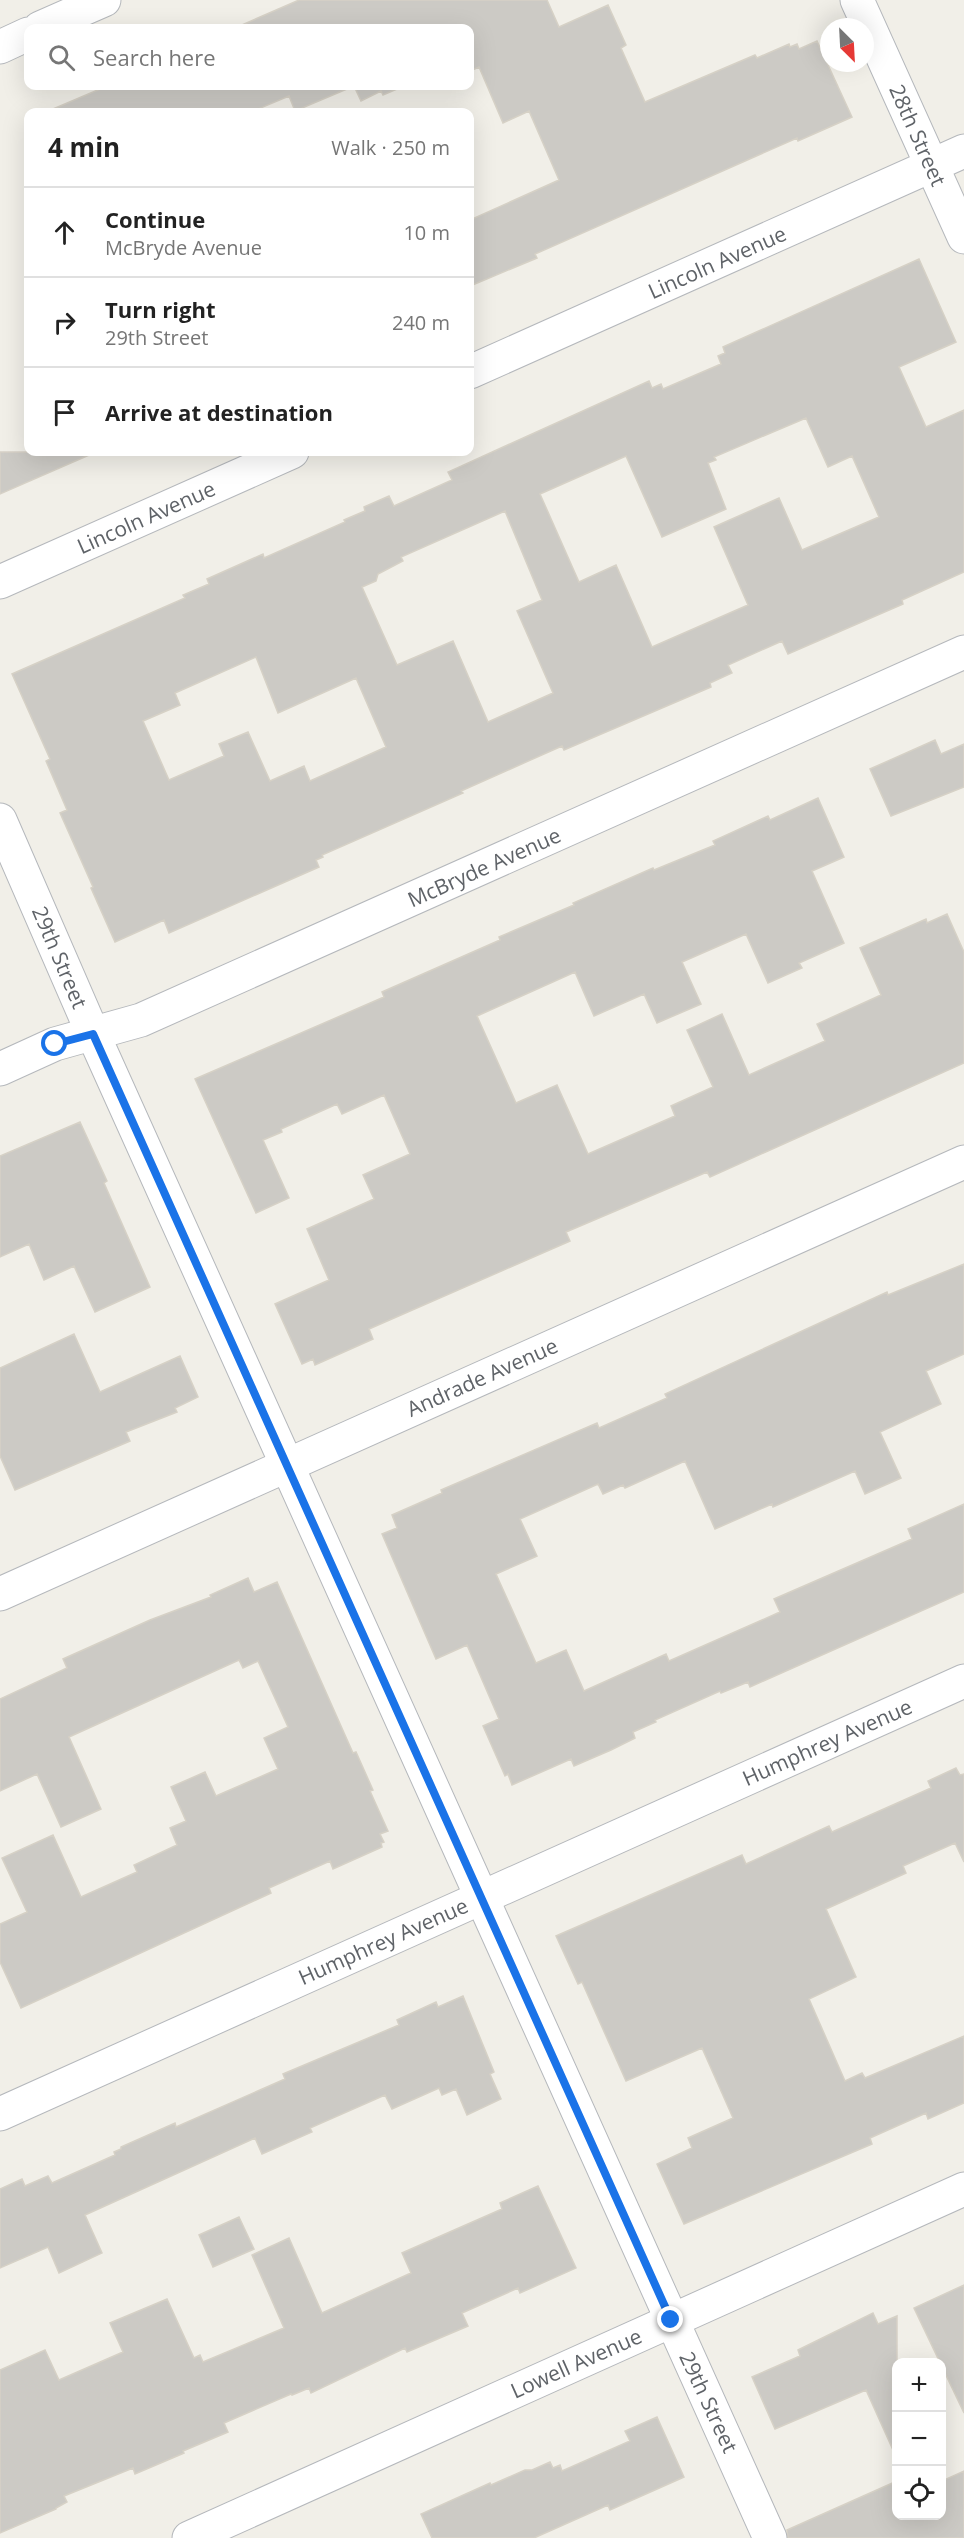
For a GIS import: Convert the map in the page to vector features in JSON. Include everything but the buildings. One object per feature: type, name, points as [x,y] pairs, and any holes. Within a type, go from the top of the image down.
[{"type":"street","points":[[49,24],[104,0]]},
{"type":"street","name":"28th Street","points":[[857,0],[964,237]]},
{"type":"street","points":[[0,47],[24,36]]},
{"type":"street","name":"Lincoln Avenue","points":[[474,370],[964,151]]},
{"type":"street","name":"Lincoln Avenue","points":[[0,582],[283,456]]},
{"type":"street","name":"McBryde Avenue","points":[[0,1069],[55,1044],[141,1020],[964,652]]},
{"type":"street","name":"29th Street","points":[[0,820],[93,1034],[771,2538]]},
{"type":"street","name":"Andrade Avenue","points":[[0,1594],[964,1162]]},
{"type":"street","name":"Humphrey Avenue","points":[[0,2114],[964,1681]]},
{"type":"street","name":"Lowell Avenue","points":[[189,2538],[964,2189]]},
{"type":"route","points":[[55,1044],[93,1034],[671,2320]]}]
